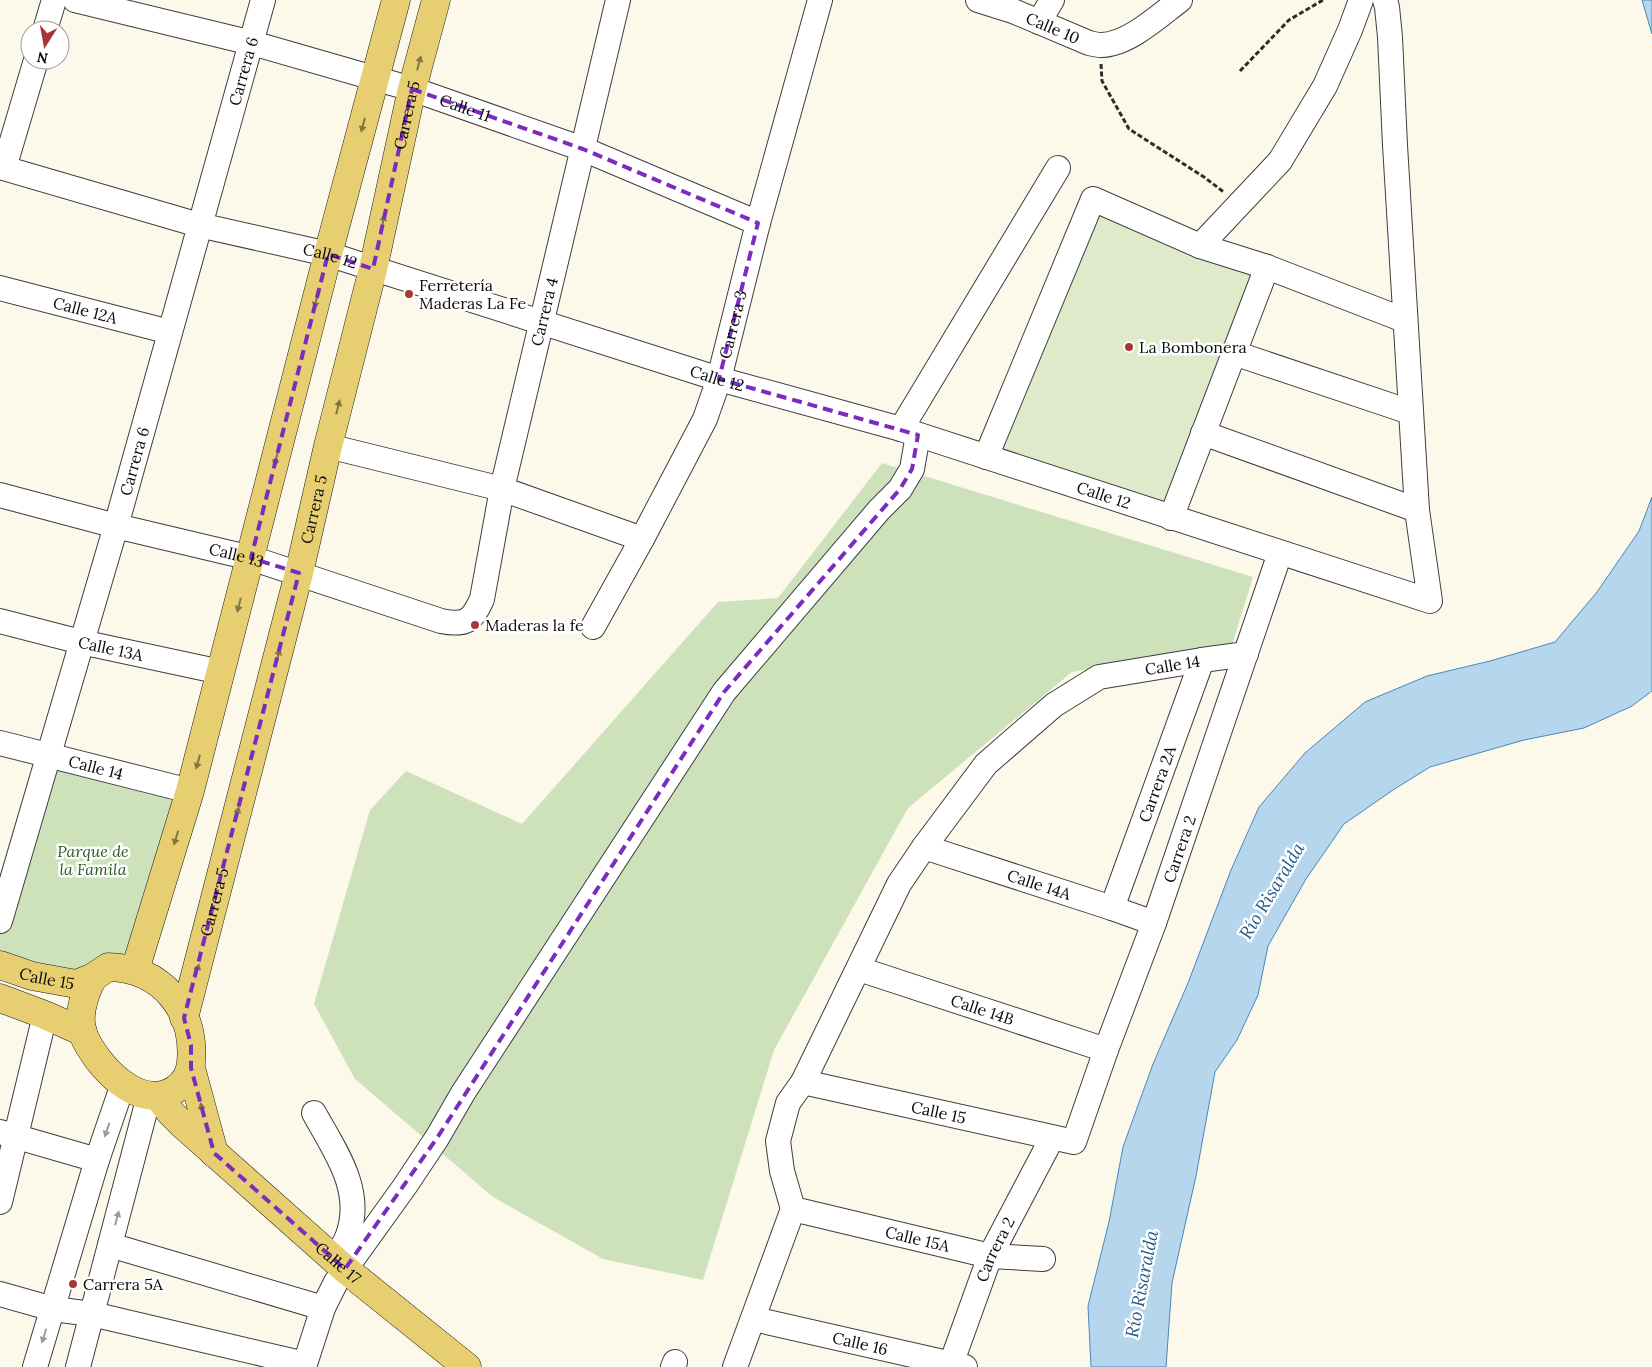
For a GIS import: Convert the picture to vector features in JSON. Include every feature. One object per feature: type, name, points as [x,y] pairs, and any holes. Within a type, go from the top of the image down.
[{"type":"main road","points":[[135,970],[190,791],[328,254],[396,0]]},
{"type":"main road","name":"Carrera 5","points":[[184,1018],[298,574],[373,269],[412,89],[436,0]]},
{"type":"main road","name":"Calle 15","points":[[0,965],[32,976],[76,984],[94,977]]},
{"type":"main road","points":[[191,1068],[186,1080],[178,1087],[169,1093],[153,1096],[123,1084],[104,1067],[94,1054],[83,1032],[82,1007],[87,990],[94,977],[108,967],[135,970],[148,975],[177,1000],[191,1045],[191,1068],[214,1153]]},
{"type":"main road","name":"Calle 15","points":[[0,998],[83,1032]]},
{"type":"main road","name":"Calle 17","points":[[153,1096],[214,1153],[455,1363]]},
{"type":"street","points":[[48,20],[54,0]]},
{"type":"street","name":"Calle 11","points":[[75,0],[252,43],[412,89],[583,148],[758,223]]},
{"type":"street","name":"Carrera 6","points":[[0,921],[116,526],[263,0]]},
{"type":"street","name":"Carrera 4","points":[[468,621],[476,612],[482,598],[502,490],[618,0]]},
{"type":"street","name":"Carrera 3","points":[[593,627],[642,539],[704,419],[719,379],[758,223],[820,0]]},
{"type":"street","name":"Calle 10","points":[[978,0],[1013,11],[1089,43],[1101,46]]},
{"type":"street","points":[[1039,22],[1052,0]]},
{"type":"street","points":[[1101,46],[1118,41],[1138,31],[1180,0]]},
{"type":"street","points":[[1200,246],[1280,161],[1325,86],[1361,0]]},
{"type":"street","points":[[1203,433],[1416,510],[1404,320],[1390,37],[1387,7],[1384,0]]},
{"type":"street","points":[[2,168],[33,70]]},
{"type":"street","name":"Calle 12","points":[[2,168],[199,225],[328,254],[719,379],[910,432],[1430,601],[1416,510]]},
{"type":"street","points":[[340,1264],[405,1186],[437,1138],[468,1084],[724,692],[900,489],[912,469],[910,432],[1058,168]]},
{"type":"street","points":[[986,457],[1093,199],[1200,246],[1267,267],[1404,320]]},
{"type":"street","points":[[1171,518],[1267,267]]},
{"type":"street","name":"Calle 12A","points":[[0,288],[170,332]]},
{"type":"street","points":[[1234,353],[1410,412]]},
{"type":"street","points":[[328,446],[502,490],[642,539]]},
{"type":"street","name":"Calle 13","points":[[0,495],[116,526],[251,558],[441,621],[456,624],[468,621]]},
{"type":"street","name":"Carrera 2","points":[[956,1366],[990,1256],[1063,1140],[1106,1050],[1154,923],[1280,553]]},
{"type":"street","name":"Calle 13A","points":[[0,621],[81,642],[221,672]]},
{"type":"street","name":"Calle 14","points":[[924,847],[986,764],[1054,705],[1099,677],[1246,654]]},
{"type":"street","name":"Carrera 2A","points":[[1112,908],[1202,660]]},
{"type":"street","name":"Calle 14","points":[[0,743],[190,791]]},
{"type":"street","points":[[736,1367],[793,1209],[782,1171],[778,1141],[788,1103],[803,1082],[899,884],[924,847]]},
{"type":"street","name":"Calle 14A","points":[[924,847],[1154,923]]},
{"type":"street","name":"Calle 14B","points":[[858,969],[1106,1050]]},
{"type":"street","points":[[0,1202],[8,1134],[45,1015]]},
{"type":"street","name":"Calle 15","points":[[803,1082],[1063,1140]]},
{"type":"street","points":[[35,1367],[97,1160],[123,1084]]},
{"type":"street","points":[[78,1367],[110,1245],[153,1096]]},
{"type":"street","points":[[0,1294],[52,1308],[92,1314],[304,1366],[323,1308],[336,1282],[353,1218],[354,1198],[348,1178],[314,1112]]},
{"type":"street","points":[[8,1134],[97,1160]]},
{"type":"street","name":"Calle 15A","points":[[793,1209],[990,1256],[1043,1259]]},
{"type":"street","points":[[110,1245],[323,1308]]},
{"type":"street","name":"Calle 16","points":[[754,1319],[956,1366]]},
{"type":"path","points":[[1240,71],[1289,20],[1323,0]]},
{"type":"path","points":[[1101,46],[1102,81],[1129,130],[1204,177],[1240,204]]},
{"type":"highlighted area","points":[[412,89],[583,149],[758,223],[719,379],[918,435],[912,469],[900,489],[724,692],[437,1138],[345,1269],[214,1153],[191,1068],[191,1045],[184,1018],[299,573],[251,558],[328,254],[373,269]]},
{"type":"green space","points":[[1096,203],[1256,278],[1165,509],[990,456]]},
{"type":"green space","points":[[882,463],[1253,577],[1232,645],[1072,672],[908,808],[774,1050],[703,1280],[603,1259],[493,1197],[355,1079],[314,1004],[370,810],[406,771],[522,824],[718,602],[778,598]]},
{"type":"green space","name":"Parque de la Famila","points":[[49,755],[190,791],[135,970],[94,977],[0,965],[0,921]]},
{"type":"water","points":[[1642,0],[1652,0],[1652,34]]},
{"type":"water","name":"Río Risaralda","points":[[1652,497],[1652,691],[1632,706],[1584,728],[1524,740],[1430,767],[1344,824],[1306,879],[1268,946],[1258,995],[1237,1040],[1215,1072],[1196,1176],[1172,1283],[1166,1367],[1091,1367],[1088,1306],[1109,1222],[1123,1147],[1153,1064],[1188,983],[1231,870],[1259,807],[1305,753],[1365,702],[1427,676],[1490,661],[1555,642],[1597,592],[1639,531]]},
{"type":"place","name":"Ferretería Maderas La Fe","points":[[409,294]]},
{"type":"place","name":"La Bombonera","points":[[1129,347]]},
{"type":"place","name":"Maderas la fe","points":[[475,625]]},
{"type":"place","name":"Carrera 5A","points":[[73,1284]]}]
